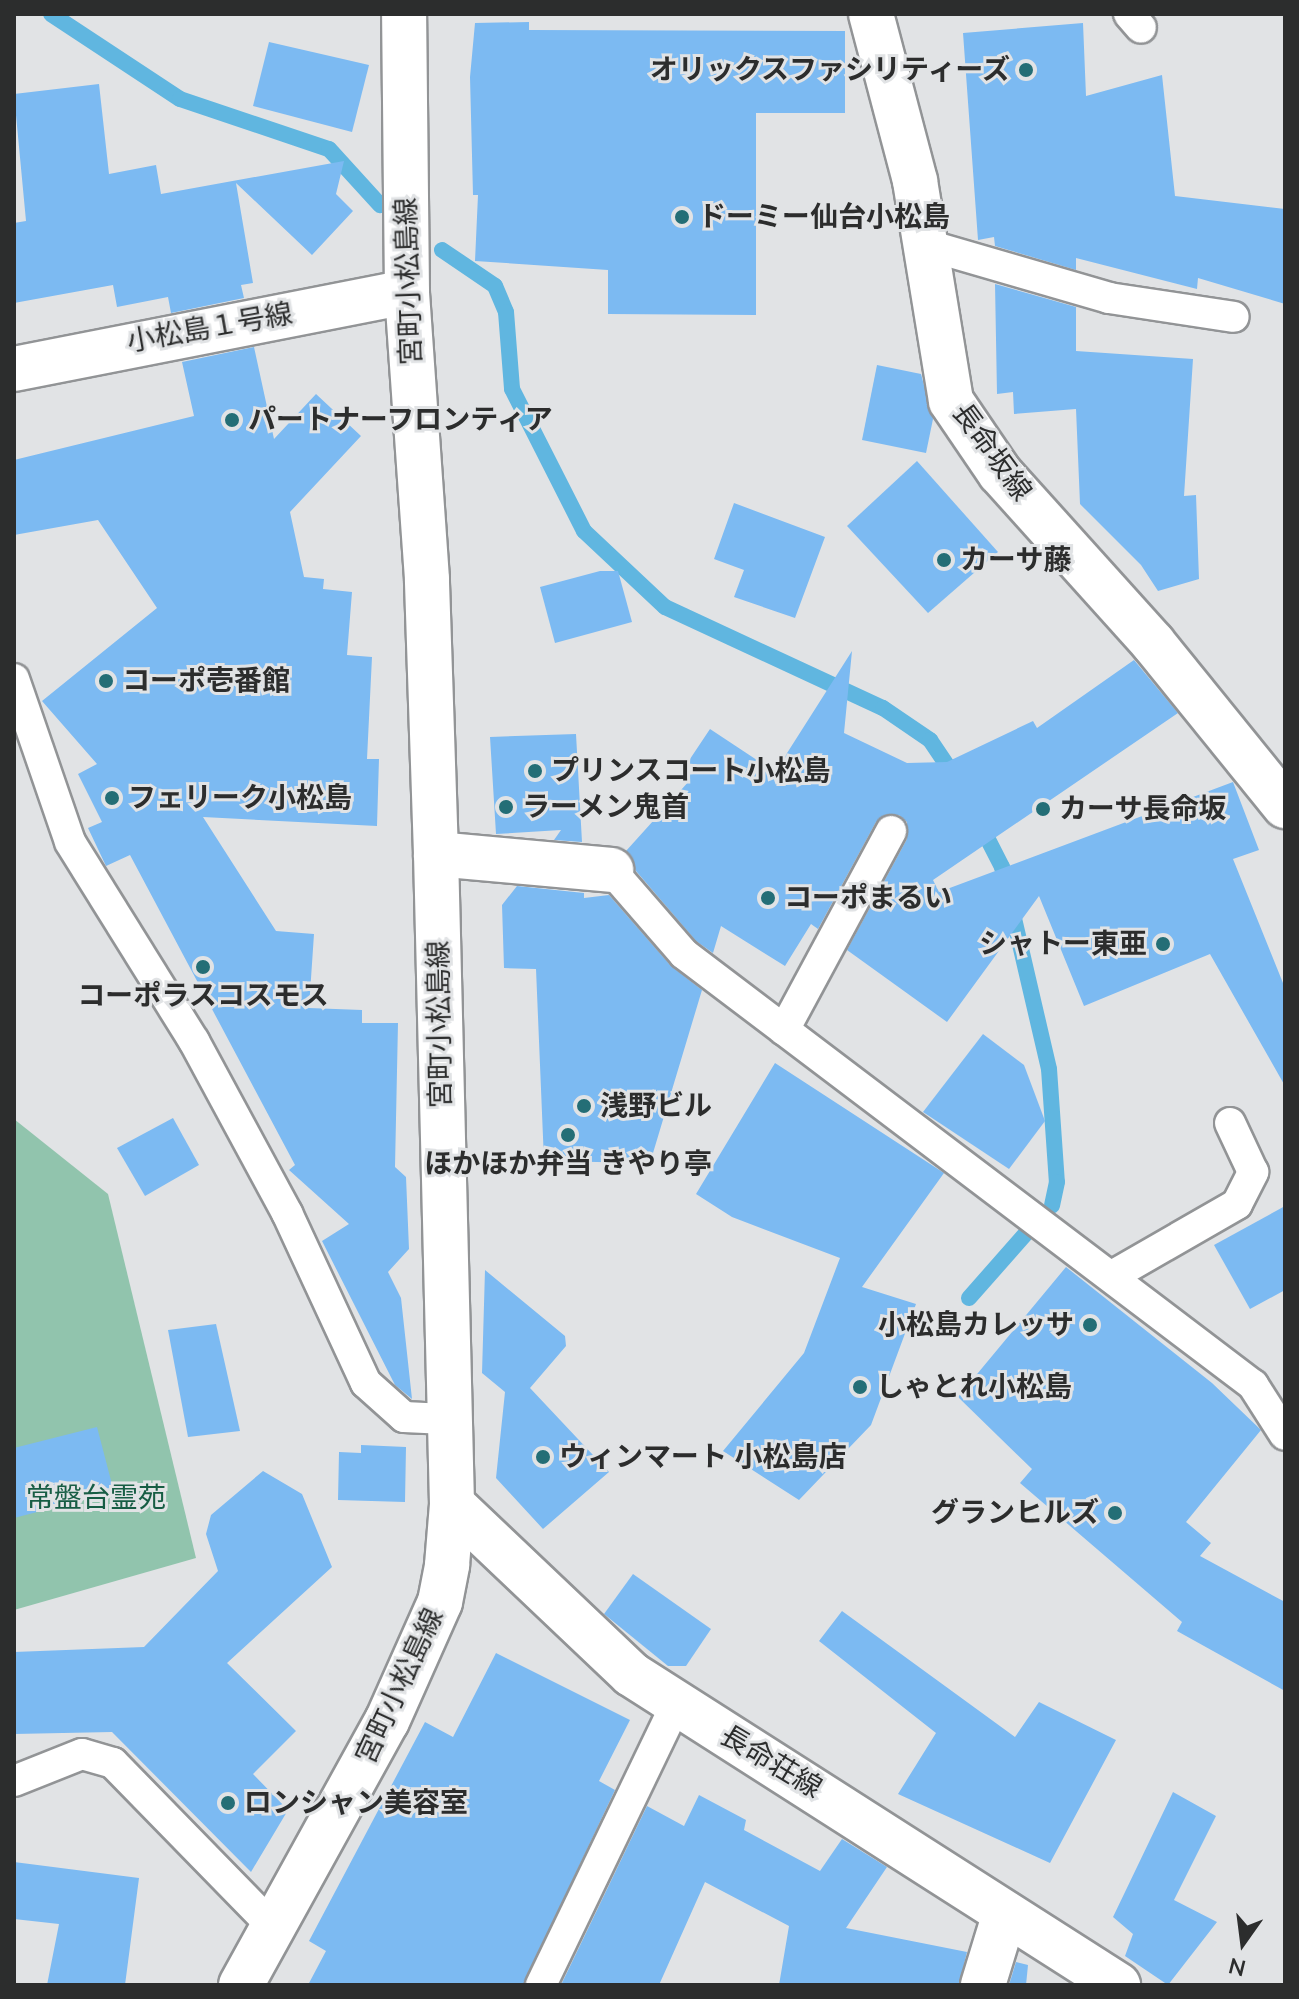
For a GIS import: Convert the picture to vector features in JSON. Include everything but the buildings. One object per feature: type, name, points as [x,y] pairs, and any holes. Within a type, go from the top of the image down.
[{"type":"street","name":"宮町小松島線","points":[[241,1985],[424,1641],[440,1602],[452,1504],[446,1419],[436,854],[407,292],[404,14]]},
{"type":"street","name":"長命坂線","points":[[871,14],[927,245],[951,401],[1000,473],[1153,643],[1285,806]]},
{"type":"street","name":"小松島１号線","points":[[14,369],[407,292]]},
{"type":"street","points":[[436,854],[611,870]]},
{"type":"street","name":"長命荘線","points":[[452,1504],[597,1646],[676,1705],[829,1796],[1118,1985]]},
{"type":"street","points":[[983,1985],[1005,1913]]},
{"type":"lane","points":[[927,245],[1109,298],[1234,317]]},
{"type":"lane","points":[[14,679],[70,842],[194,1041],[287,1213],[366,1383],[404,1417],[446,1419]]},
{"type":"lane","points":[[784,1030],[891,831]]},
{"type":"lane","points":[[611,870],[684,954],[1253,1385],[1285,1435]]},
{"type":"lane","points":[[1112,1276],[1237,1204],[1253,1172],[1230,1123]]},
{"type":"lane","points":[[541,1985],[676,1705]]},
{"type":"lane","points":[[14,1781],[82,1754],[113,1763],[274,1928]]},
{"type":"green space","name":"常盤台霊苑","points":[[14,1119],[108,1194],[196,1558],[14,1610]]},
{"type":"waterway","points":[[51,14],[180,99],[329,149],[380,205]]},
{"type":"waterway","points":[[442,250],[495,286],[506,312],[512,389],[584,531],[665,607],[883,708],[930,740],[957,780]]},
{"type":"waterway","points":[[979,822],[1002,867],[1049,1069],[1057,1182],[1052,1205]]},
{"type":"waterway","points":[[969,1298],[1029,1230]]},
{"type":"place","name":"オリックスファシリティーズ","points":[[1026,70]]},
{"type":"place","name":"ドーミー仙台小松島","points":[[682,217]]},
{"type":"place","name":"パートナーフロンティア","points":[[232,420]]},
{"type":"place","name":"カーサ藤","points":[[944,560]]},
{"type":"place","name":"コーポ壱番館","points":[[106,681]]},
{"type":"place","name":"プリンスコート小松島","points":[[535,771]]},
{"type":"place","name":"フェリーク小松島","points":[[112,798]]},
{"type":"place","name":"ラーメン鬼首","points":[[506,807]]},
{"type":"place","name":"カーサ長命坂","points":[[1043,809]]},
{"type":"place","name":"コーポまるい","points":[[768,898]]},
{"type":"place","name":"シャトー東亜","points":[[1163,944]]},
{"type":"place","name":"コーポラスコスモス","points":[[203,967]]},
{"type":"place","name":"浅野ビル","points":[[584,1106]]},
{"type":"place","name":"ほかほか弁当 きやり亭","points":[[568,1135]]},
{"type":"place","name":"小松島カレッサ","points":[[1090,1325]]},
{"type":"place","name":"しゃとれ小松島","points":[[860,1387]]},
{"type":"place","name":"ウィンマート 小松島店","points":[[543,1457]]},
{"type":"place","name":"グランヒルズ","points":[[1115,1513]]},
{"type":"place","name":"ロンシャン美容室","points":[[228,1803]]}]
